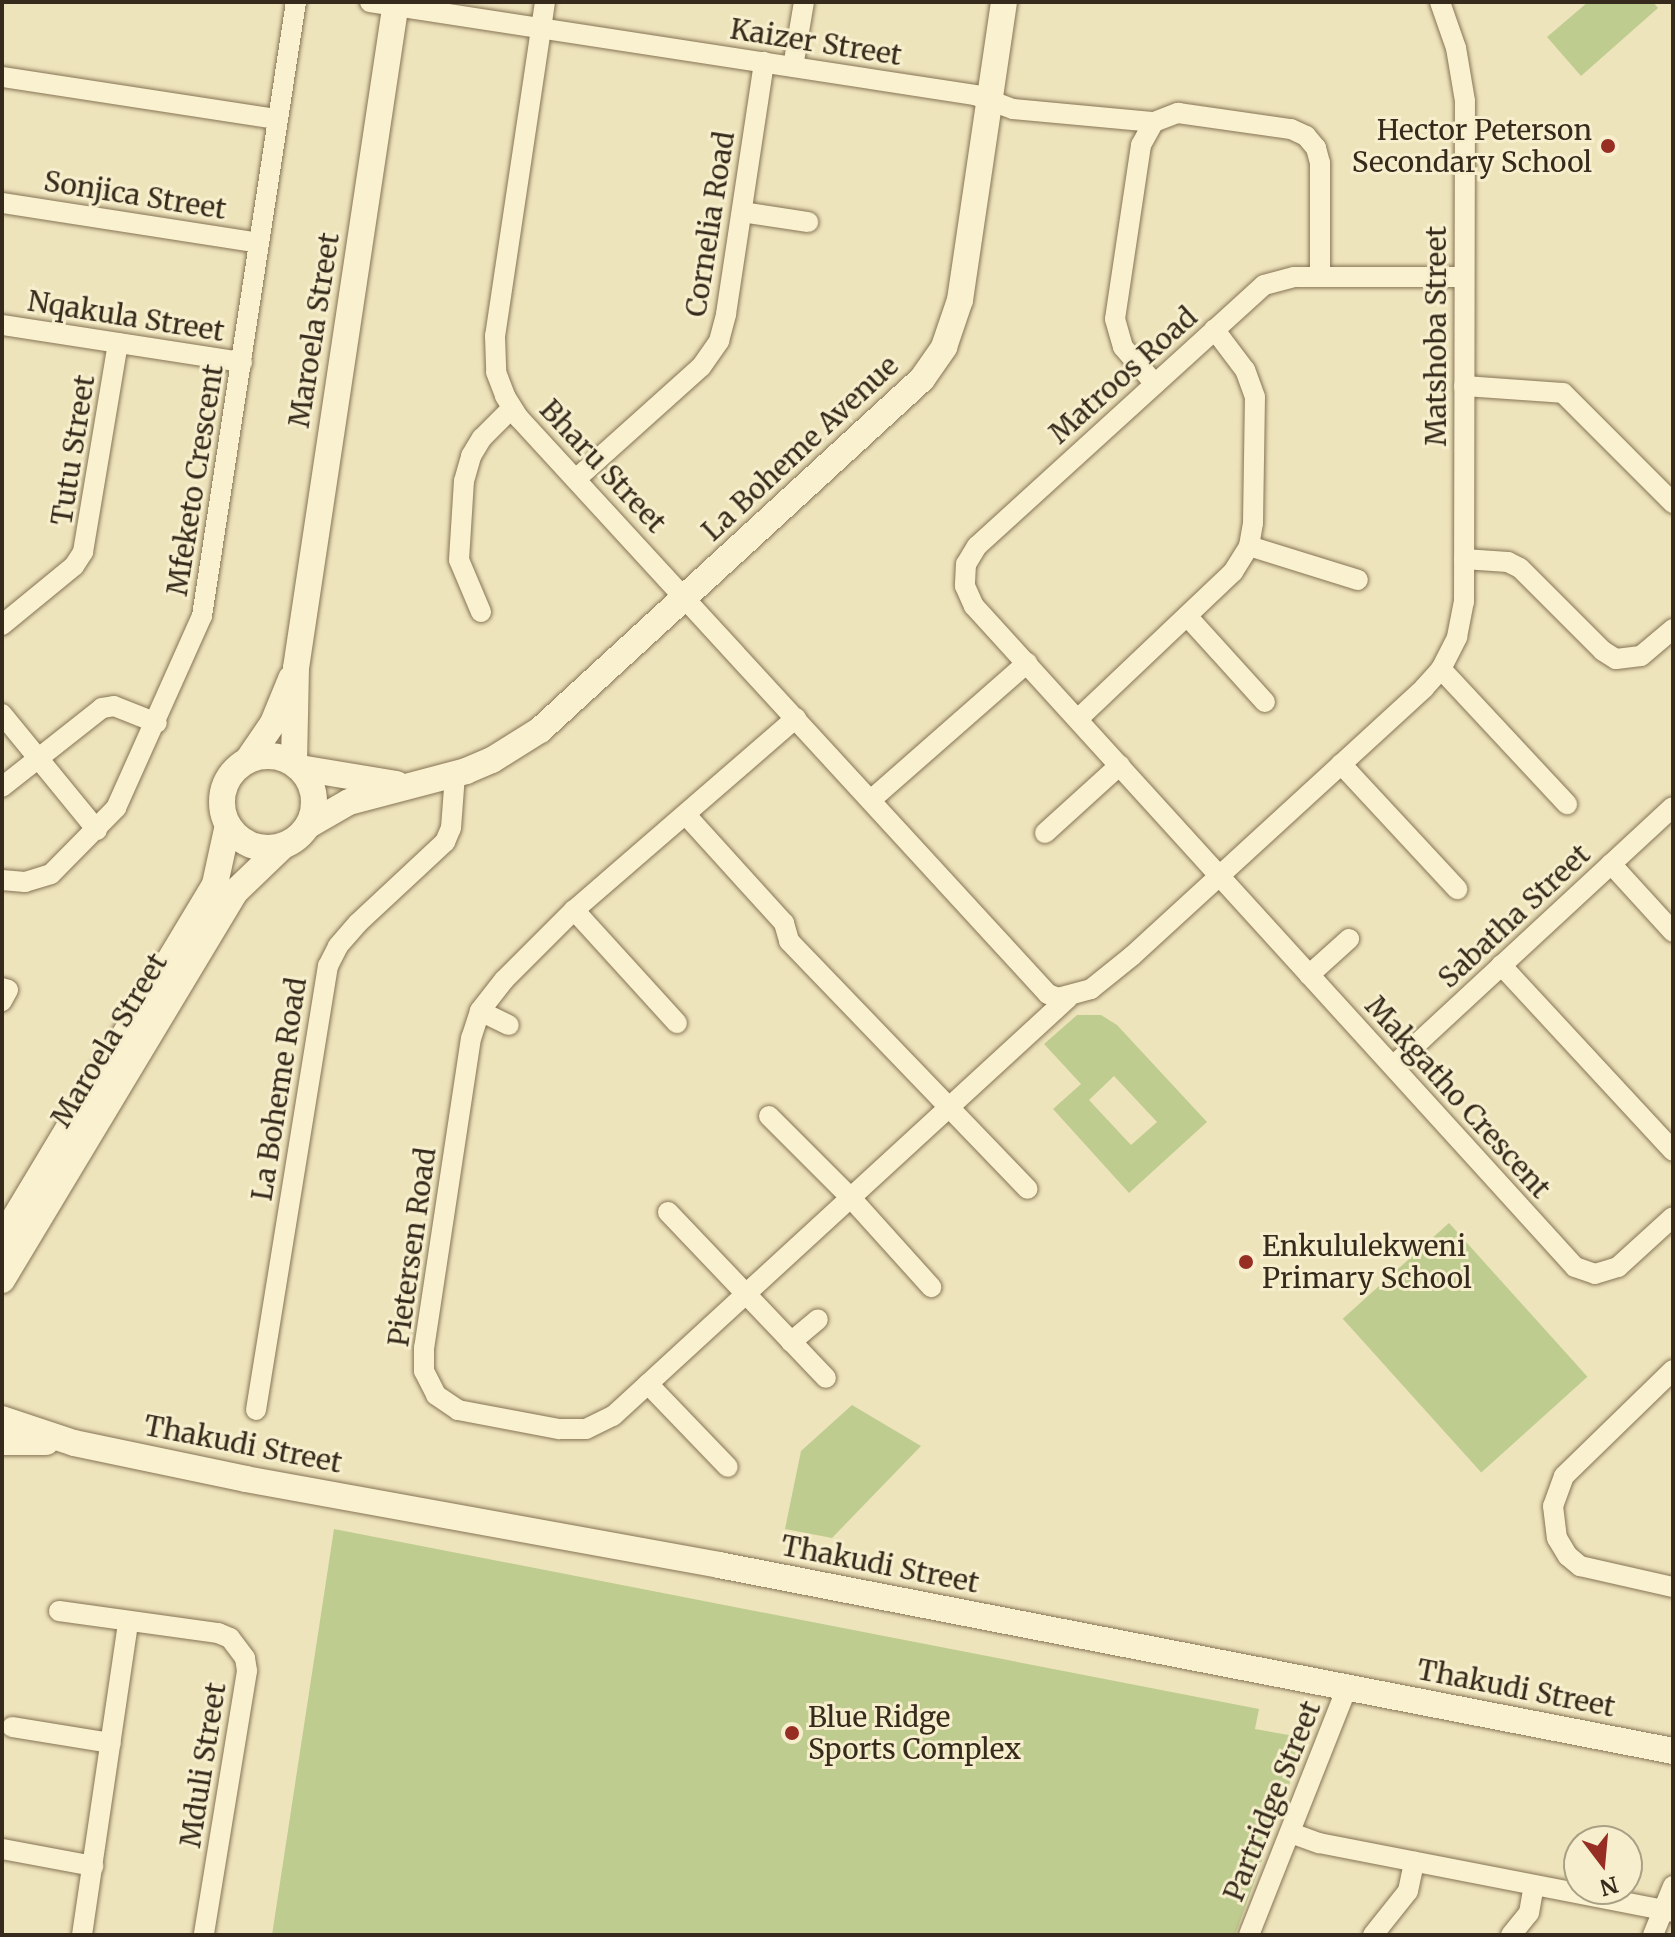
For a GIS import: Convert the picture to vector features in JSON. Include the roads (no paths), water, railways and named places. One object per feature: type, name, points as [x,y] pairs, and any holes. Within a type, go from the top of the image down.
[{"type":"street","name":"Mfeketo Crescent","points":[[2,880],[25,882],[51,874],[116,808],[199,625],[207,596],[296,2]]},
{"type":"street","name":"Bharu Street","points":[[545,2],[495,336],[496,372],[512,408],[1048,994],[1068,998]]},
{"type":"street","points":[[793,67],[804,2]]},
{"type":"street","name":"La Boheme Avenue","points":[[309,825],[349,802],[455,775],[492,760],[540,730],[909,393],[934,363],[951,332],[960,300],[1004,2]]},
{"type":"street","name":"Matshoba Street","points":[[1068,998],[1106,979],[1441,669],[1462,620],[1465,101],[1456,48],[1440,2]]},
{"type":"street","name":"Kaizer Street","points":[[387,3],[975,95],[989,103],[1013,109],[1154,122],[1178,113],[1291,129],[1306,136],[1319,155],[1320,277]]},
{"type":"street","name":"Maroela Street","points":[[297,765],[296,668],[387,3]]},
{"type":"street","name":"Cornelia Road","points":[[576,479],[701,367],[719,341],[726,314],[764,62]]},
{"type":"street","points":[[2,77],[277,119]]},
{"type":"street","points":[[1154,122],[1141,145],[1115,319],[1123,347],[1155,384]]},
{"type":"street","name":"Sonjica Street","points":[[2,203],[259,243]]},
{"type":"street","points":[[742,212],[808,222]]},
{"type":"street","name":"Matroos Road","points":[[1221,875],[969,596],[965,575],[971,554],[1214,329],[1272,281],[1320,277],[1464,277]]},
{"type":"street","name":"Nqakula Street","points":[[2,325],[242,362]]},
{"type":"street","points":[[1078,719],[1233,572],[1249,546],[1253,523],[1253,388],[1245,370],[1214,329]]},
{"type":"street","name":"Tutu Street","points":[[2,625],[74,566],[83,552],[118,343]]},
{"type":"street","points":[[1464,386],[1563,393],[1673,503]]},
{"type":"street","points":[[481,612],[459,560],[464,481],[482,438],[512,408]]},
{"type":"street","points":[[1249,546],[1358,580]]},
{"type":"street","points":[[1464,559],[1508,562],[1520,568],[1603,651],[1616,659],[1641,656],[1673,629]]},
{"type":"street","points":[[1187,616],[1265,702]]},
{"type":"street","points":[[871,800],[1027,663]]},
{"type":"street","name":"Maroela Street","points":[[247,761],[273,723],[296,668]]},
{"type":"street","points":[[1441,669],[1567,804]]},
{"type":"street","points":[[2,787],[37,756],[102,708],[114,706],[157,723]]},
{"type":"street","points":[[2,714],[97,830]]},
{"type":"street","name":"Pietersen Road","points":[[796,718],[574,910],[504,980],[480,1011],[471,1038],[424,1347],[428,1383],[446,1404],[458,1410],[572,1430],[600,1424],[613,1416],[1068,998]]},
{"type":"street","points":[[263,756],[297,765],[313,790],[315,808],[309,825],[298,838],[284,845],[257,847],[237,837],[228,825],[222,796],[227,782],[247,761],[263,756]]},
{"type":"street","points":[[1341,764],[1457,889]]},
{"type":"street","name":"La Boheme Avenue","points":[[297,765],[409,786]]},
{"type":"street","points":[[1045,833],[1120,765]]},
{"type":"street","name":"La Boheme Road","points":[[256,1410],[328,966],[338,946],[358,923],[445,842],[451,828],[455,775]]},
{"type":"street","name":"Sabatha Street","points":[[1393,1066],[1673,807]]},
{"type":"street","points":[[686,815],[784,923],[789,941],[951,1105],[1028,1189]]},
{"type":"street","name":"Maroela Street","points":[[2,1239],[215,884],[228,825]]},
{"type":"street","name":"Maroela Street","points":[[2,1280],[235,892],[284,845]]},
{"type":"street","points":[[1611,864],[1673,932]]},
{"type":"street","name":"Makgatho Crescent","points":[[1221,875],[1575,1267],[1585,1273],[1618,1267],[1673,1217]]},
{"type":"street","points":[[574,910],[677,1023]]},
{"type":"street","points":[[1309,975],[1349,939]]},
{"type":"street","points":[[1501,965],[1673,1151]]},
{"type":"street","points":[[2,988],[8,990],[2,1001]]},
{"type":"street","points":[[480,1011],[509,1025]]},
{"type":"street","points":[[769,1116],[851,1198],[931,1287]]},
{"type":"street","points":[[668,1212],[826,1378]]},
{"type":"street","points":[[791,1342],[818,1319]]},
{"type":"street","points":[[1673,1370],[1564,1476],[1553,1506],[1557,1538],[1568,1556],[1580,1566],[1673,1587]]},
{"type":"street","points":[[648,1384],[728,1467]]},
{"type":"street","name":"Thakudi Street","points":[[2,1419],[74,1443],[246,1479],[704,1562],[1673,1751]]},
{"type":"street","name":"Thakudi Street","points":[[2,1442],[74,1443]]},
{"type":"street","name":"Mduli Street","points":[[59,1611],[218,1633],[230,1638],[245,1658],[247,1671],[204,1935]]},
{"type":"street","points":[[82,1935],[128,1622]]},
{"type":"street","name":"Partridge Street","points":[[1249,1935],[1347,1688]]},
{"type":"street","points":[[12,1727],[111,1743]]},
{"type":"street","points":[[1291,1833],[1319,1843],[1668,1911]]},
{"type":"street","points":[[2,1849],[93,1866]]},
{"type":"street","points":[[1373,1935],[1408,1891],[1414,1862]]},
{"type":"street","points":[[1511,1935],[1529,1913],[1534,1885]]},
{"type":"street","points":[[1653,1935],[1668,1911],[1673,1886]]},
{"type":"place","name":"Hector Peterson Secondary School","points":[[1608,146]]},
{"type":"place","name":"Enkululekweni Primary School","points":[[1246,1262]]},
{"type":"place","name":"Blue Ridge Sports Complex","points":[[792,1733]]}]
